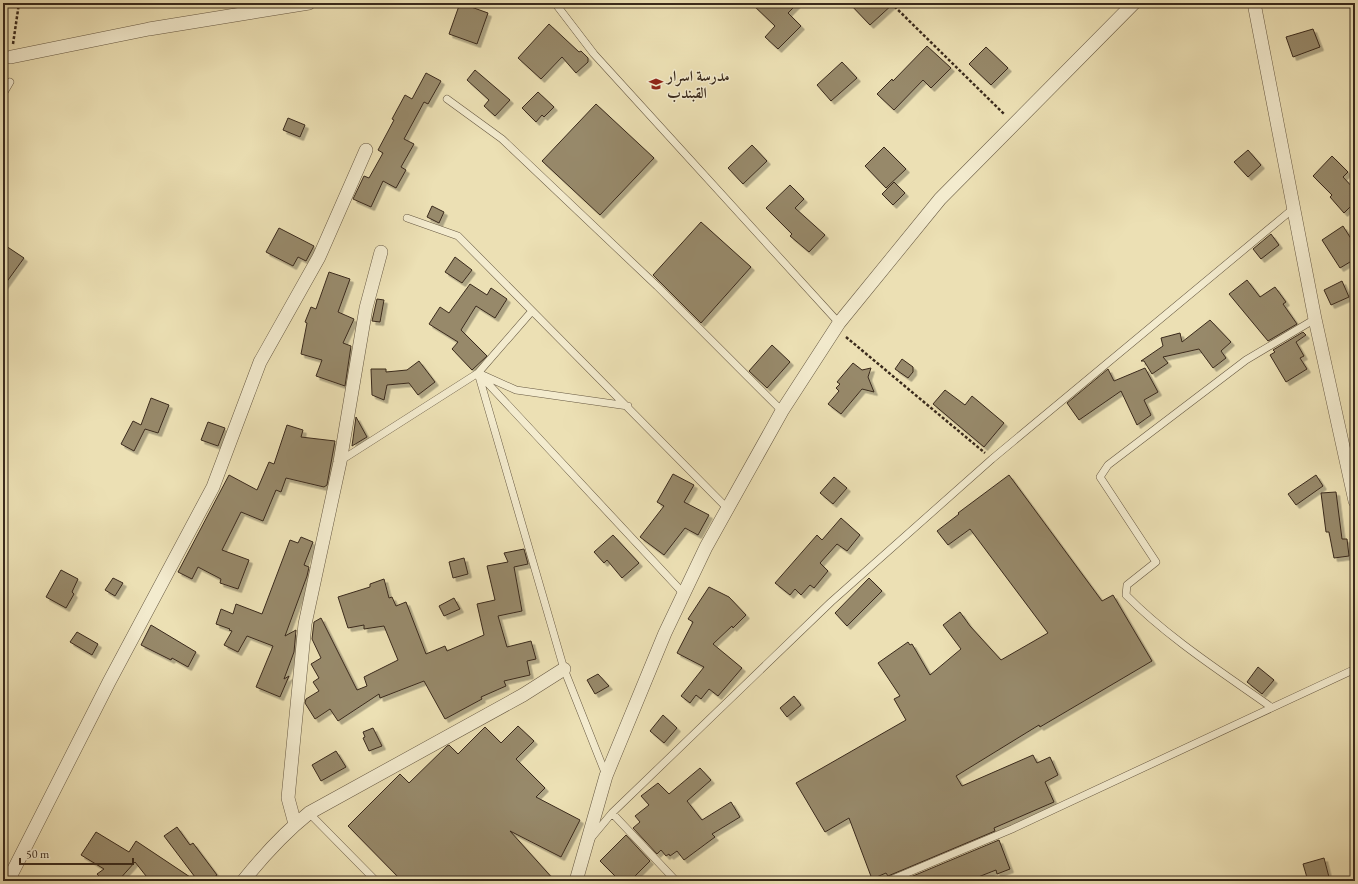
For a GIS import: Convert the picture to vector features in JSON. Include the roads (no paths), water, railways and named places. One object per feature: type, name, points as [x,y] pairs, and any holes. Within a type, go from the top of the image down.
[{"type":"street","points":[[11,57],[149,29],[309,3]]},
{"type":"street","points":[[576,881],[606,776],[665,633],[706,547],[782,411],[837,325],[940,199],[1134,3]]},
{"type":"street","points":[[1254,3],[1315,319],[1346,454],[1355,501]]},
{"type":"street","points":[[8,881],[109,682],[212,487],[260,362],[319,257],[366,150]]},
{"type":"street","points":[[295,824],[288,798],[305,624],[340,462],[366,308],[382,252]]},
{"type":"street","points":[[244,881],[263,856],[295,824],[309,813],[523,695],[564,669]]},
{"type":"lane","points":[[555,3],[594,54],[837,325]]},
{"type":"lane","points":[[3,94],[10,82]]},
{"type":"lane","points":[[447,99],[502,139],[658,286],[782,411]]},
{"type":"lane","points":[[586,845],[612,813],[831,602],[992,459],[1294,208]]},
{"type":"lane","points":[[407,218],[458,236],[628,406],[728,509]]},
{"type":"lane","points":[[340,462],[478,373],[532,311]]},
{"type":"lane","points":[[1271,708],[1164,629],[1126,595],[1128,585],[1156,562],[1100,478],[1108,465],[1246,360],[1315,319]]},
{"type":"lane","points":[[478,373],[516,390],[628,406]]},
{"type":"lane","points":[[478,373],[684,594]]},
{"type":"lane","points":[[478,373],[564,669],[606,776]]},
{"type":"lane","points":[[888,881],[1012,829],[1355,669]]},
{"type":"lane","points":[[309,813],[376,881]]},
{"type":"lane","points":[[612,813],[676,881]]},
{"type":"place","name":"مدرسة اسرار القبندب","points":[[656,84]]}]
